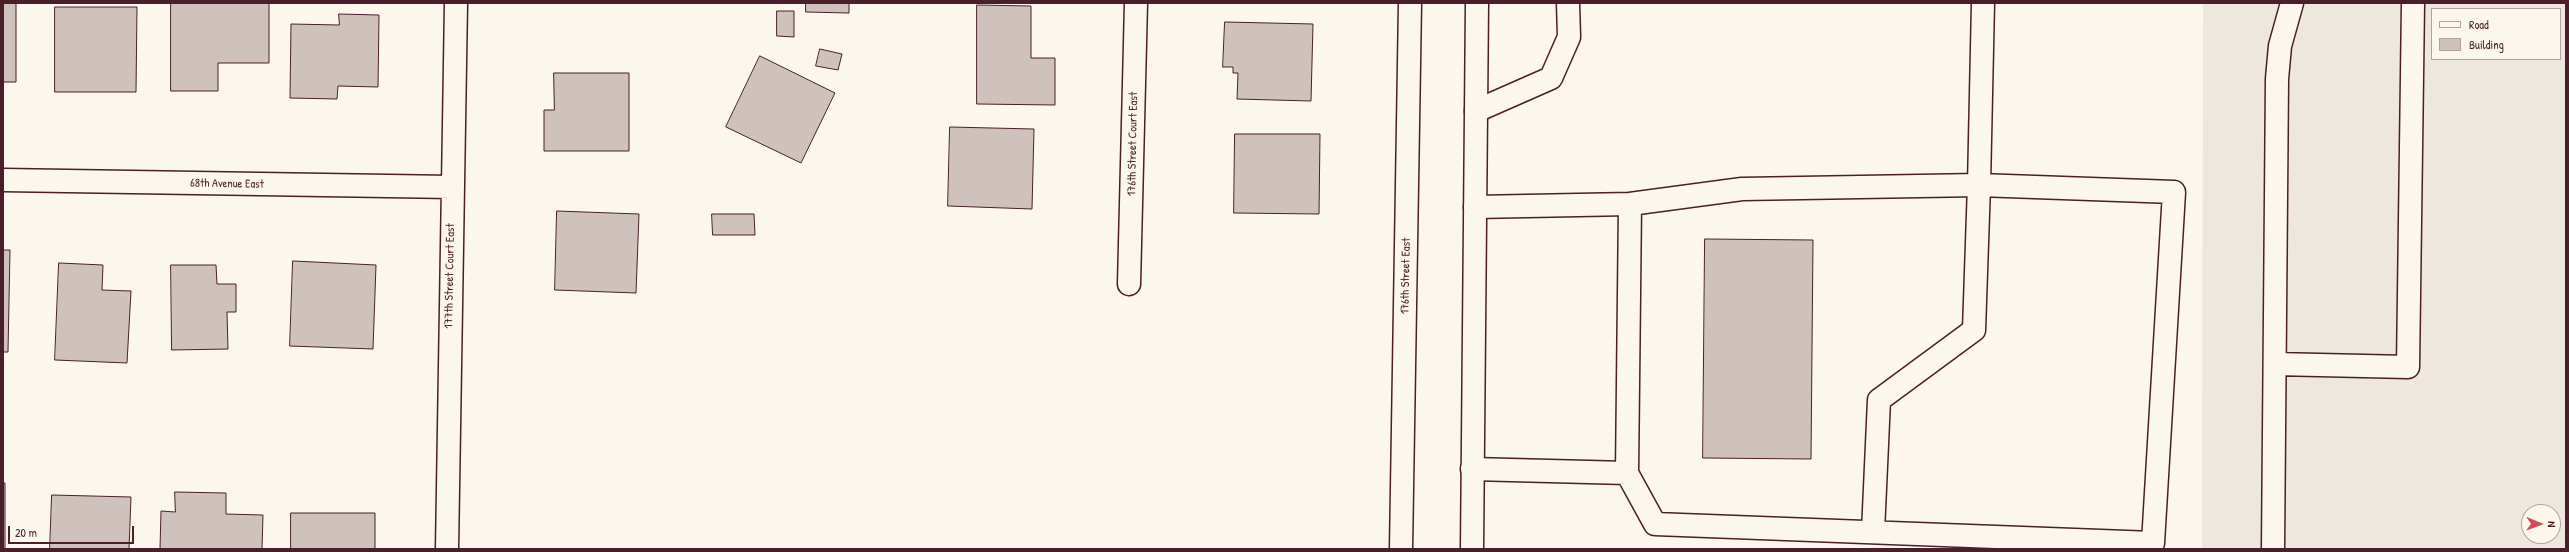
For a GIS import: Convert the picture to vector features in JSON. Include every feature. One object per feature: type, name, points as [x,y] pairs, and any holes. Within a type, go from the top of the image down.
[{"type":"street","name":"177th Street Court East","points":[[447,549],[456,3]]},
{"type":"street","name":"176th Street Court East","points":[[1129,284],[1136,3]]},
{"type":"street","name":"176th Street East","points":[[1401,549],[1410,3]]},
{"type":"street","points":[[1472,549],[1477,3]]},
{"type":"street","points":[[1476,111],[1551,78],[1568,37],[1568,3]]},
{"type":"street","points":[[1873,532],[1879,400],[1974,330],[1983,3]]},
{"type":"street","points":[[2273,549],[2277,79],[2280,46],[2292,3]]},
{"type":"street","points":[[2275,364],[2408,366],[2413,3]]},
{"type":"street","name":"68th Avenue East","points":[[3,180],[452,187]]},
{"type":"street","points":[[1475,207],[1630,204],[1742,189],[1979,186],[2174,192],[2153,543],[1655,524],[1626,472],[1630,204]]},
{"type":"street","points":[[1472,469],[1626,472]]},
{"type":"shaded area","points":[[2203,3],[2566,3],[2566,549],[2202,549]]},
{"type":"building","points":[[3,3],[16,3],[16,82],[3,82]]},
{"type":"building","points":[[171,3],[269,3],[269,63],[218,63],[218,91],[171,91]]},
{"type":"building","points":[[806,3],[849,3],[849,13],[806,12]]},
{"type":"building","points":[[977,5],[1031,6],[1031,58],[1055,58],[1055,105],[977,104]]},
{"type":"building","points":[[55,7],[137,7],[136,92],[55,92]]},
{"type":"building","points":[[777,11],[794,11],[794,37],[777,36]]},
{"type":"building","points":[[339,14],[379,15],[378,87],[338,86],[337,99],[290,98],[291,24],[339,25]]},
{"type":"building","points":[[1225,22],[1313,24],[1311,101],[1237,99],[1238,73],[1233,73],[1233,67],[1223,67]]},
{"type":"building","points":[[820,49],[842,54],[838,70],[816,66]]},
{"type":"building","points":[[760,56],[835,93],[801,163],[726,127]]},
{"type":"building","points":[[554,73],[629,73],[629,151],[544,151],[544,110],[554,110]]},
{"type":"building","points":[[950,127],[1034,129],[1032,209],[948,206]]},
{"type":"building","points":[[1235,134],[1320,134],[1319,214],[1234,213]]},
{"type":"building","points":[[557,211],[639,214],[636,293],[555,290]]},
{"type":"building","points":[[712,214],[754,214],[755,235],[713,235]]},
{"type":"building","points":[[1705,239],[1813,240],[1811,459],[1703,458]]},
{"type":"building","points":[[3,250],[10,250],[8,352],[3,352]]},
{"type":"building","points":[[293,261],[376,265],[373,349],[290,346]]},
{"type":"building","points":[[59,263],[103,265],[102,290],[131,291],[127,363],[55,360]]},
{"type":"building","points":[[171,265],[216,265],[217,284],[236,284],[236,312],[227,312],[228,349],[172,350]]},
{"type":"building","points":[[3,483],[5,483],[5,549],[3,549]]},
{"type":"building","points":[[175,492],[226,493],[226,514],[263,515],[262,549],[160,549],[161,511],[175,512]]},
{"type":"building","points":[[52,495],[131,497],[129,549],[50,549]]},
{"type":"building","points":[[291,513],[375,513],[375,549],[291,549]]}]
